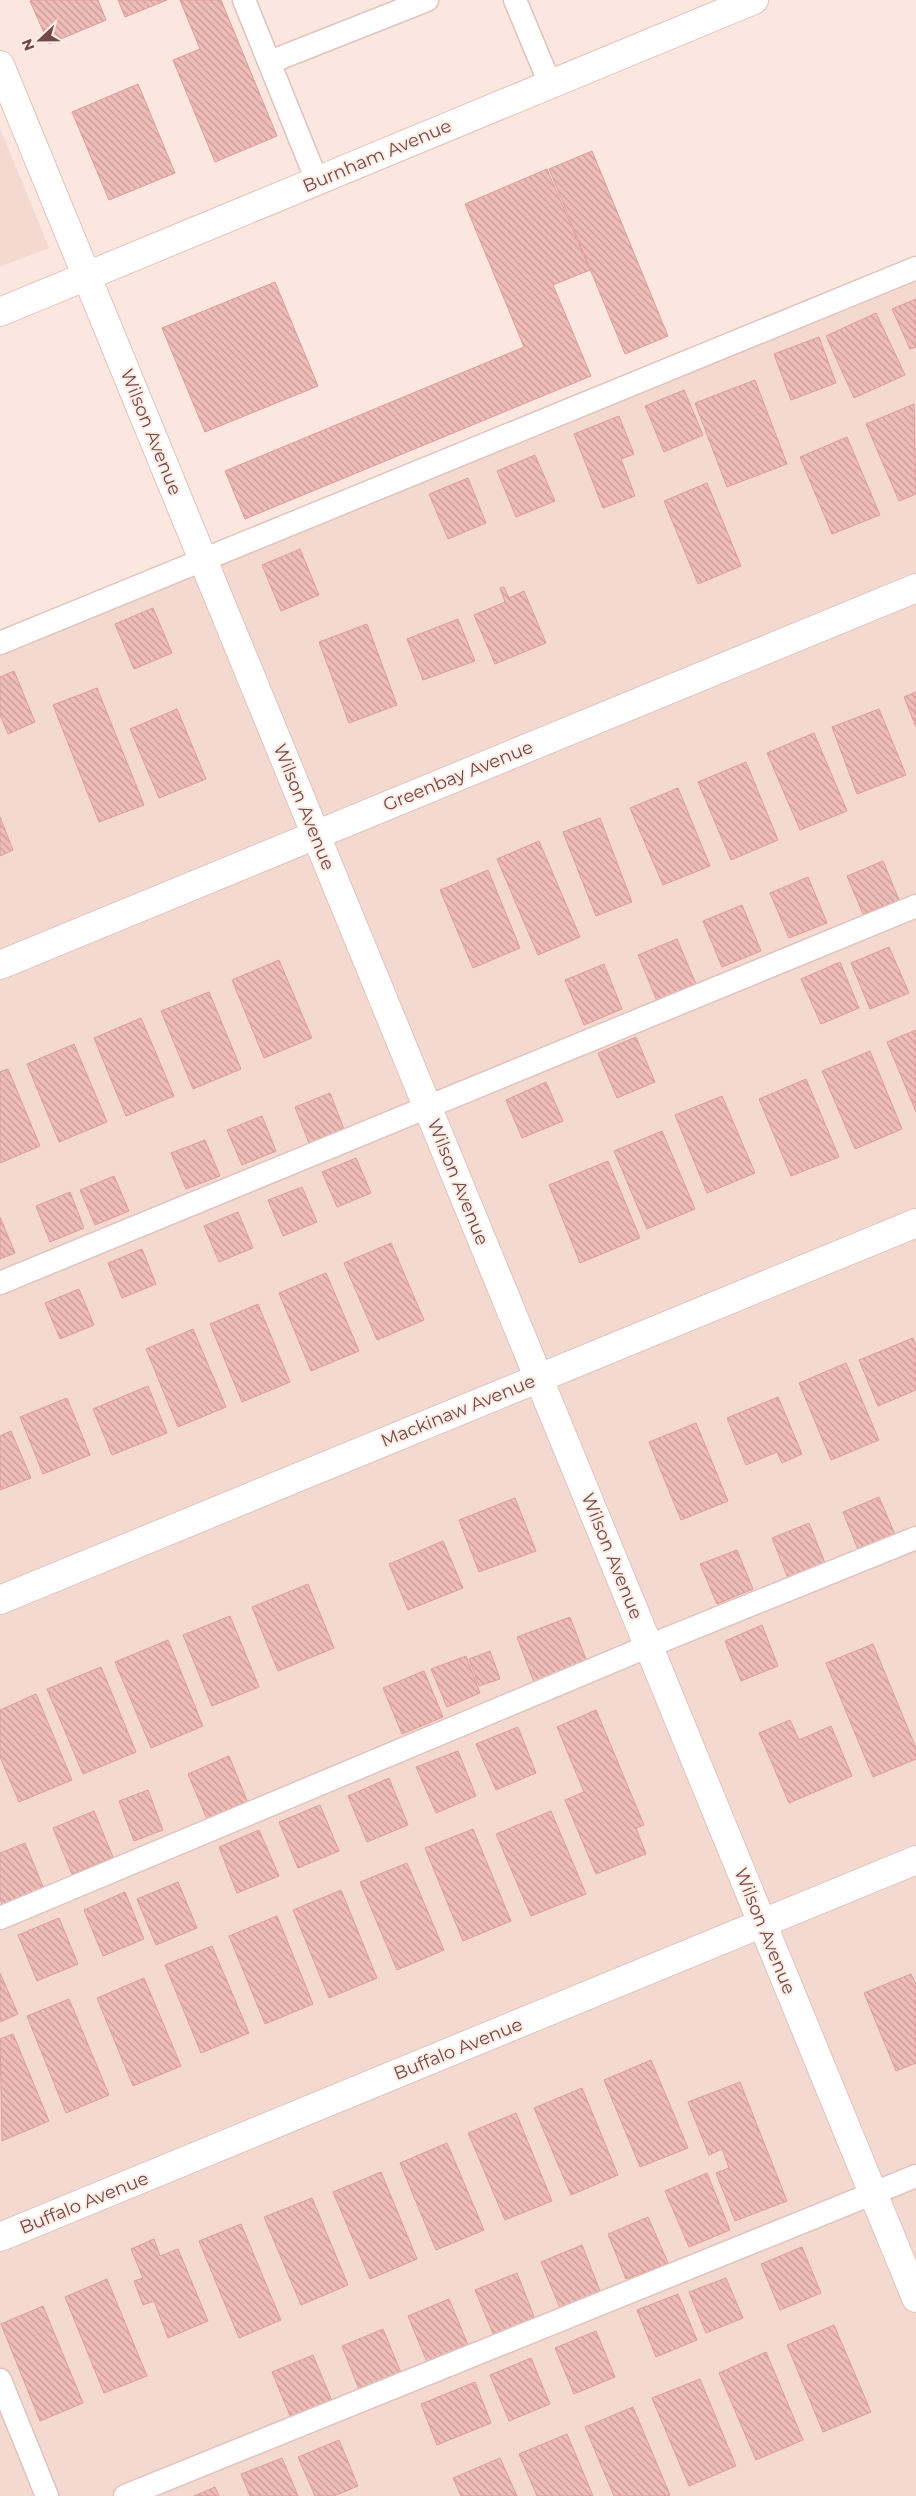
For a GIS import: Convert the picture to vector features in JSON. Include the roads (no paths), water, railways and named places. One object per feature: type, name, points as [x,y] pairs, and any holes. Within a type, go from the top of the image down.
[{"type":"street","name":"Burnham Avenue","points":[[0,312],[754,0]]},
{"type":"street","name":"Wilson Avenue","points":[[0,65],[916,2298]]},
{"type":"street","name":"Greenbay Avenue","points":[[0,965],[916,588]]},
{"type":"street","name":"Mackinaw Avenue","points":[[0,1600],[916,1223]]},
{"type":"street","name":"Buffalo Avenue","points":[[0,2237],[916,1860]]},
{"type":"lane","points":[[244,0],[318,181]]},
{"type":"lane","points":[[270,62],[426,0]]},
{"type":"lane","points":[[515,0],[550,84]]},
{"type":"lane","points":[[0,644],[916,268]]},
{"type":"lane","points":[[0,1283],[916,906]]},
{"type":"lane","points":[[0,1918],[649,1646],[916,1538]]},
{"type":"lane","points":[[125,2496],[916,2176]]},
{"type":"lane","points":[[0,2380],[47,2496]]}]
